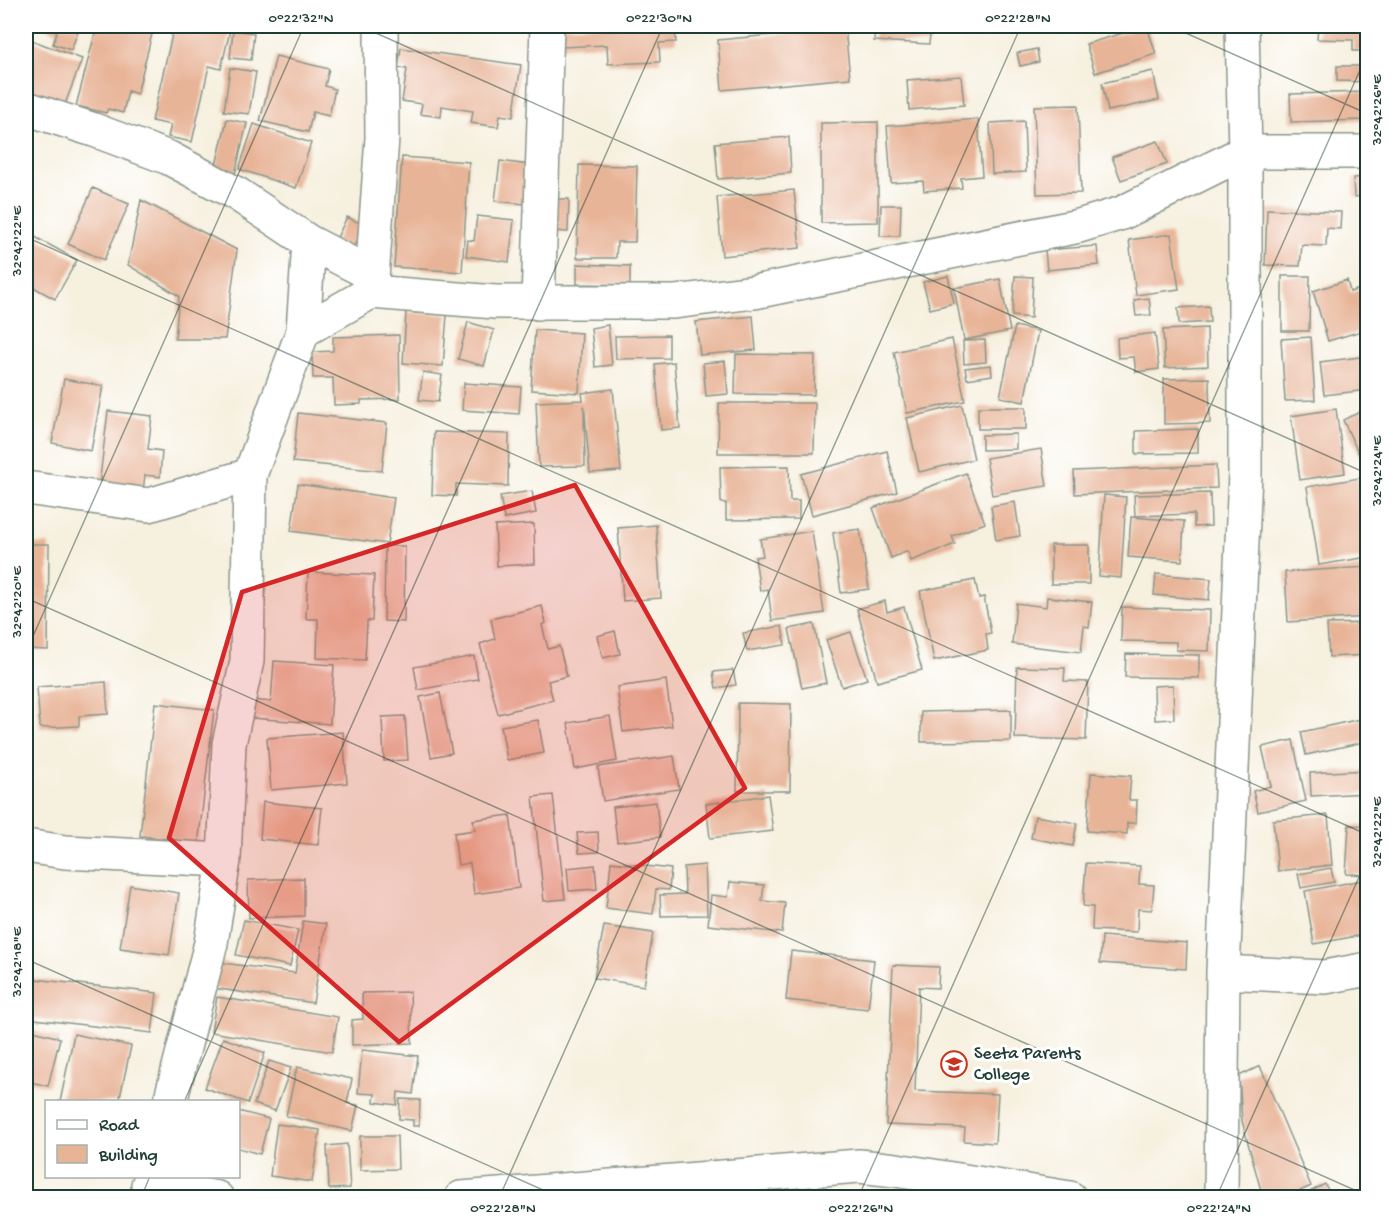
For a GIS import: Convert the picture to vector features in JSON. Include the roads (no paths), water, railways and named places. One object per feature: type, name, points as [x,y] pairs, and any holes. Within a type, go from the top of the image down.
[{"type":"street","points":[[371,292],[382,138],[381,26]]},
{"type":"street","points":[[538,303],[547,26]]},
{"type":"street","points":[[1221,1197],[1223,972],[1245,474],[1245,152],[1242,26]]},
{"type":"street","points":[[26,108],[94,130],[169,159],[237,194],[309,242],[372,274],[371,292]]},
{"type":"street","points":[[303,331],[371,292],[495,302],[538,303],[674,302],[754,292],[1078,226],[1122,213],[1245,152],[1368,152]]},
{"type":"street","points":[[170,1100],[211,943],[224,860],[229,744],[247,661],[250,475],[303,331],[309,242]]},
{"type":"street","points":[[26,488],[149,505],[250,475]]},
{"type":"street","points":[[26,846],[65,852],[224,860]]},
{"type":"street","points":[[1223,972],[1325,977],[1368,969]]},
{"type":"street","points":[[461,1197],[859,1166],[1070,1197]]},
{"type":"street","points":[[148,1186],[217,1197]]},
{"type":"place","name":"Seeta Parents College","points":[[954,1064]]}]
